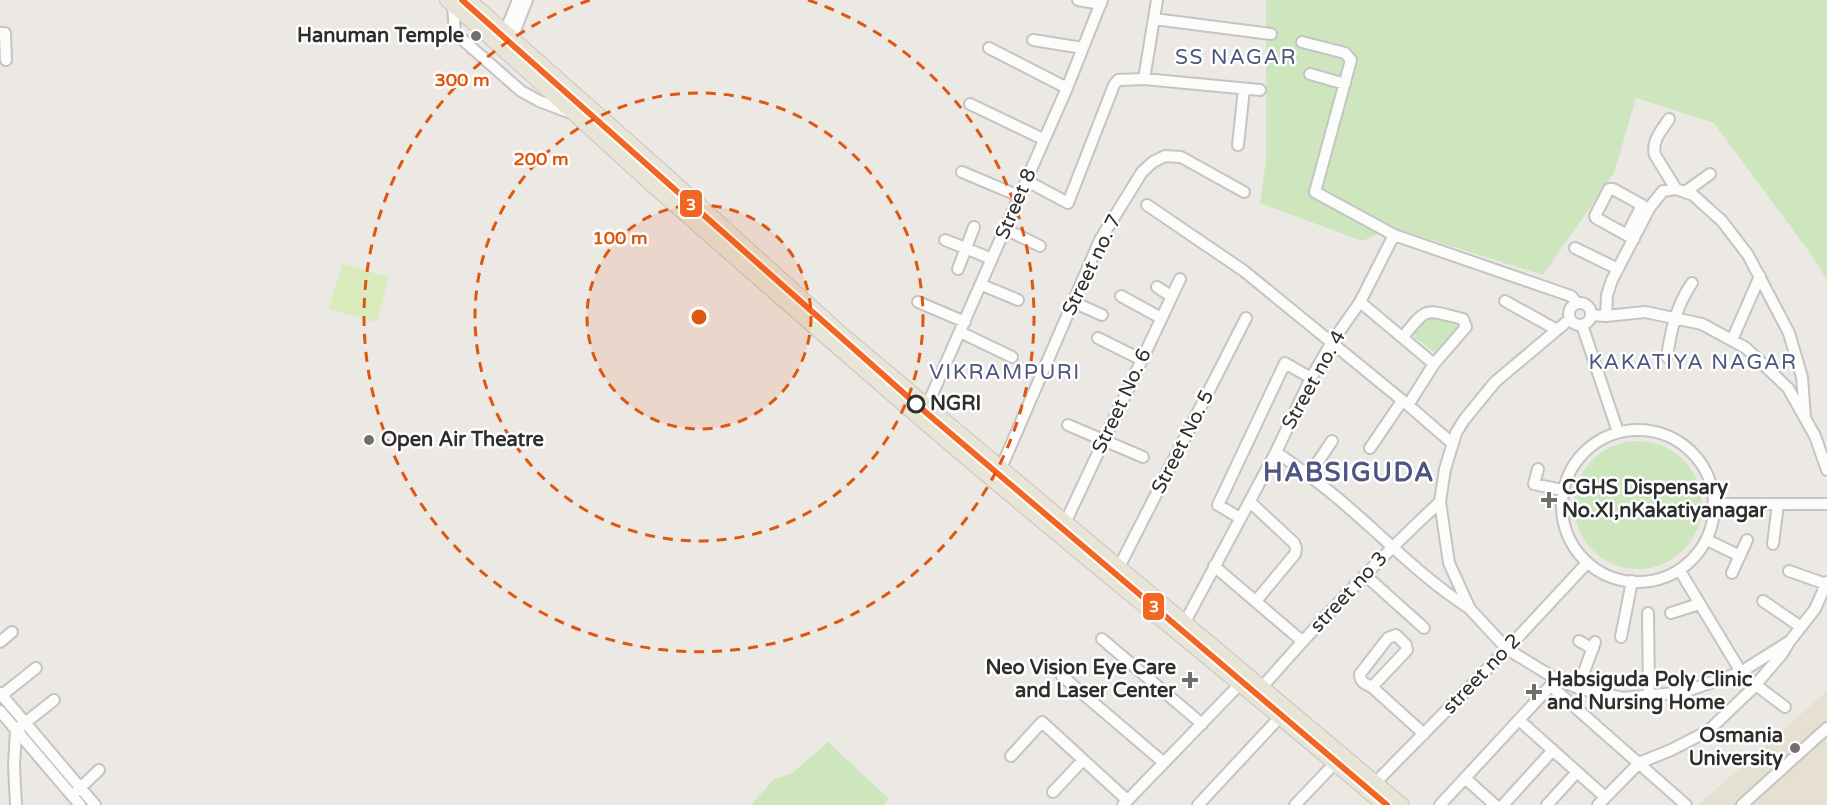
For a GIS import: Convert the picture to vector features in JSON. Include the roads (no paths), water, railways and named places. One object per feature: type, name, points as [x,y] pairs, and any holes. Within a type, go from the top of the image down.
[{"type":"main road","points":[[469,0],[837,330],[1185,622],[1237,677],[1280,717],[1382,805]]},
{"type":"main road","points":[[450,3],[495,41],[651,184],[1003,490],[1237,677],[1263,686],[1402,805]]},
{"type":"main road","points":[[651,184],[664,173]]},
{"type":"street","points":[[508,35],[518,0]]},
{"type":"street","points":[[508,35],[527,0]]},
{"type":"street","points":[[1078,0],[1102,2]]},
{"type":"street","points":[[1144,79],[1157,0]]},
{"type":"street","name":"Street 8","points":[[927,406],[982,285],[1102,2]]},
{"type":"street","points":[[450,3],[455,33],[521,91],[576,116]]},
{"type":"street","points":[[1155,19],[1271,34]]},
{"type":"street","points":[[0,33],[5,33],[6,60]]},
{"type":"street","points":[[1033,40],[1083,48]]},
{"type":"street","points":[[1302,42],[1345,54],[1349,57],[1351,65],[1315,192],[1394,235],[1571,296],[1577,303],[1587,305],[1591,315]]},
{"type":"street","points":[[989,48],[1067,88]]},
{"type":"street","points":[[1310,74],[1345,84]]},
{"type":"street","points":[[1068,203],[1114,85],[1118,80],[1144,79],[1260,90]]},
{"type":"street","points":[[1238,145],[1244,89]]},
{"type":"street","points":[[970,104],[1043,139]]},
{"type":"street","points":[[1669,119],[1653,149],[1681,191]]},
{"type":"street","name":"Street no. 7","points":[[1001,468],[1100,240],[1142,172],[1153,162],[1166,156],[1181,157],[1244,192]]},
{"type":"street","points":[[962,172],[1019,196]]},
{"type":"street","points":[[1681,191],[1710,174]]},
{"type":"street","points":[[1027,181],[1078,208]]},
{"type":"street","points":[[1606,316],[1607,295],[1631,237],[1642,205],[1609,189],[1595,216],[1631,237]]},
{"type":"street","points":[[1631,237],[1663,191],[1681,191],[1693,195],[1722,220],[1748,255],[1789,333],[1802,377],[1805,418]]},
{"type":"street","points":[[1147,205],[1244,271],[1453,444]]},
{"type":"street","points":[[958,269],[974,227]]},
{"type":"street","points":[[1005,229],[1040,246]]},
{"type":"street","name":"Street no. 4","points":[[1185,622],[1276,452],[1311,378],[1332,342],[1360,302],[1394,235]]},
{"type":"street","points":[[945,240],[992,259]]},
{"type":"street","points":[[1575,248],[1618,269]]},
{"type":"street","points":[[1732,340],[1760,276]]},
{"type":"street","name":"Street No. 6","points":[[1065,523],[1180,279]]},
{"type":"street","points":[[1666,357],[1674,318],[1683,296],[1692,284]]},
{"type":"street","points":[[982,285],[1018,300]]},
{"type":"street","points":[[1157,287],[1171,296]]},
{"type":"street","points":[[1121,297],[1161,318]]},
{"type":"street","points":[[1505,301],[1557,330]]},
{"type":"street","points":[[918,302],[1012,357]]},
{"type":"street","points":[[1073,302],[1102,315]]},
{"type":"street","points":[[1360,302],[1434,364]]},
{"type":"street","points":[[1577,303],[1570,309],[1570,319],[1577,325],[1582,325],[1591,315]]},
{"type":"street","points":[[1370,448],[1434,364],[1466,327],[1463,319],[1429,311],[1419,315],[1403,337]]},
{"type":"street","points":[[1591,315],[1606,316],[1646,312],[1702,324],[1746,348],[1788,388],[1815,436],[1827,470]]},
{"type":"street","name":"Street No. 5","points":[[1119,567],[1246,318]]},
{"type":"street","points":[[1470,609],[1449,563],[1440,502],[1444,469],[1464,420],[1495,382],[1570,319]]},
{"type":"street","points":[[1582,325],[1618,432]]},
{"type":"street","points":[[1098,338],[1142,360]]},
{"type":"street","points":[[1240,518],[1218,506],[1285,363],[1311,378]]},
{"type":"street","points":[[1068,424],[1143,457]]},
{"type":"street","points":[[1618,432],[1655,432],[1690,450],[1706,470],[1716,504],[1707,540],[1688,564],[1680,571],[1665,578],[1646,582],[1632,581],[1613,579],[1587,563],[1568,539],[1563,524],[1562,490],[1574,464],[1583,452],[1618,432]]},
{"type":"street","points":[[1309,475],[1332,441]]},
{"type":"street","points":[[1276,452],[1309,475],[1391,547],[1453,598],[1470,609],[1507,649],[1553,682],[1639,764],[1686,805]]},
{"type":"street","points":[[1538,469],[1534,484],[1562,490]]},
{"type":"street","points":[[1250,502],[1294,543],[1296,548],[1295,554],[1256,601]]},
{"type":"street","name":"street no 3","points":[[1263,686],[1391,547],[1440,502]]},
{"type":"street","points":[[1716,504],[1827,504]]},
{"type":"street","points":[[1773,544],[1778,504]]},
{"type":"street","points":[[1707,540],[1740,556]]},
{"type":"street","points":[[1732,573],[1747,540]]},
{"type":"street","name":"street no 2","points":[[1375,783],[1507,649],[1587,563]]},
{"type":"street","points":[[1214,566],[1302,641]]},
{"type":"street","points":[[1680,571],[1740,672],[1754,686],[1785,707]]},
{"type":"street","points":[[1518,720],[1577,772],[1601,801],[1639,764],[1708,731],[1754,686],[1782,654],[1815,609],[1827,583],[1789,571]]},
{"type":"street","points":[[1365,575],[1424,628]]},
{"type":"street","points":[[1621,637],[1632,581]]},
{"type":"street","points":[[1763,601],[1801,627]]},
{"type":"street","points":[[1671,613],[1699,604]]},
{"type":"street","points":[[1648,613],[1649,695]]},
{"type":"street","points":[[0,642],[12,632]]},
{"type":"street","points":[[1372,687],[1407,650],[1406,645],[1396,635],[1388,638],[1360,674],[1360,678],[1424,734]]},
{"type":"street","points":[[1102,639],[1202,724]]},
{"type":"street","points":[[1553,682],[1623,698],[1684,692],[1740,672],[1790,641]]},
{"type":"street","points":[[1578,688],[1594,645],[1579,642]]},
{"type":"street","points":[[36,668],[1,694],[26,723],[77,792],[80,805]]},
{"type":"street","points":[[1062,676],[1163,762]]},
{"type":"street","points":[[1011,756],[1042,722],[1125,802],[1202,724],[1237,677]]},
{"type":"street","points":[[1440,805],[1553,682]]},
{"type":"street","points":[[16,730],[54,700]]},
{"type":"street","points":[[0,711],[77,792],[95,805]]},
{"type":"street","points":[[1198,805],[1280,717]]},
{"type":"street","points":[[1742,805],[1827,728]]},
{"type":"street","points":[[16,730],[14,756],[16,805]]},
{"type":"street","points":[[1503,805],[1553,750]]},
{"type":"street","points":[[1053,792],[1083,760]]},
{"type":"street","points":[[1294,805],[1335,763]]},
{"type":"street","points":[[77,792],[99,770]]},
{"type":"street","points":[[1547,805],[1577,772]]},
{"type":"street","points":[[1466,779],[1495,805]]},
{"type":"metro line","name":"3","points":[[462,0],[916,404],[1387,805]]},
{"type":"place","name":"Hanuman Temple","points":[[476,36]]},
{"type":"place","name":"NGRI","points":[[916,404]]},
{"type":"place","name":"Open Air Theatre","points":[[369,440]]},
{"type":"place","name":"CGHS Dispensary No.XI,nKakatiyanagar","points":[[1549,500]]},
{"type":"place","name":"Neo Vision Eye Care and Laser Center","points":[[1190,680]]},
{"type":"place","name":"Habsiguda Poly Clinic and Nursing Home","points":[[1534,692]]},
{"type":"place","name":"Osmania University","points":[[1795,748]]},
{"type":"district","name":"SS NAGAR","points":[[1236,57]]},
{"type":"district","name":"KAKATIYA NAGAR","points":[[1693,362]]},
{"type":"district","name":"VIKRAMPURI","points":[[1005,372]]},
{"type":"district","name":"HABSIGUDA","points":[[1349,472]]}]
